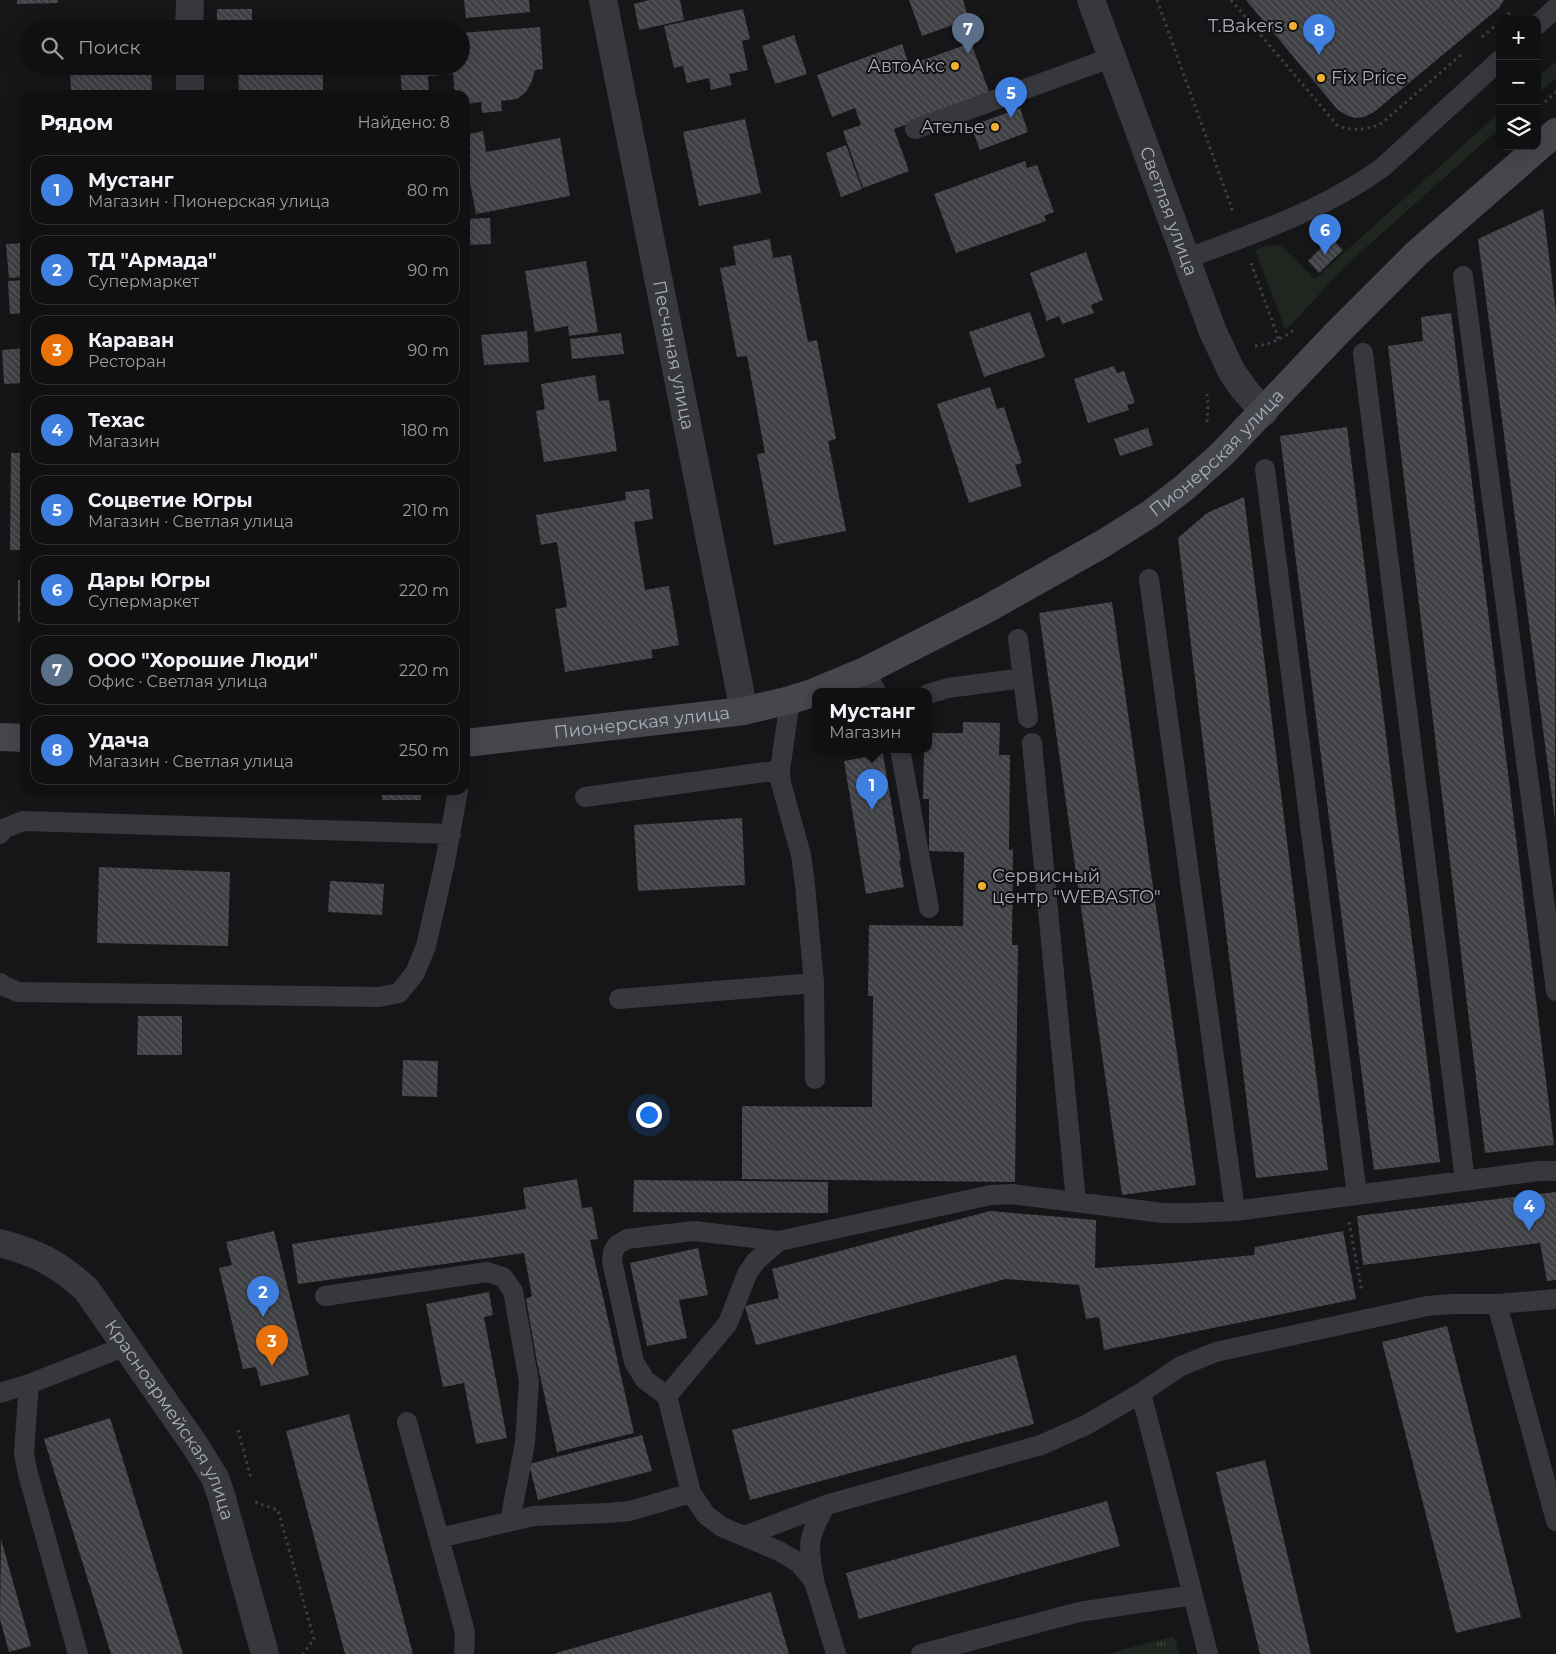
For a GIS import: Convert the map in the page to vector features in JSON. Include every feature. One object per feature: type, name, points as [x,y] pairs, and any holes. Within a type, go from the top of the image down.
[{"type":"street","points":[[189,20],[190,0]]},
{"type":"street","name":"Песчаная улица","points":[[604,0],[744,711]]},
{"type":"street","name":"Светлая улица","points":[[1091,0],[1185,259],[1224,356],[1243,388],[1264,412]]},
{"type":"street","points":[[190,75],[190,90]]},
{"type":"street","name":"Пионерская улица","points":[[832,688],[871,681],[987,608],[1104,543],[1150,514],[1185,487],[1222,454],[1264,412],[1336,334],[1418,253],[1556,132]]},
{"type":"street","name":"Пионерская улица","points":[[470,744],[744,711],[790,700],[812,692]]},
{"type":"street","points":[[0,736],[20,738]]},
{"type":"street","name":"Красноармейская улица","points":[[0,1243],[47,1259],[69,1274],[86,1289],[196,1447],[215,1478],[221,1495],[265,1654]]},
{"type":"lane","points":[[1541,21],[1556,8]]},
{"type":"lane","points":[[915,130],[1113,57]]},
{"type":"lane","points":[[1185,259],[1242,238],[1319,205],[1363,182],[1383,167],[1496,64]]},
{"type":"lane","points":[[1463,276],[1556,991]]},
{"type":"lane","points":[[1363,353],[1465,1181]]},
{"type":"lane","points":[[1265,470],[1351,1196]]},
{"type":"lane","points":[[1149,579],[1235,1211]]},
{"type":"lane","points":[[1018,639],[1028,718]]},
{"type":"lane","points":[[932,693],[948,688],[1023,678]]},
{"type":"lane","points":[[790,700],[780,770],[781,783],[801,855],[814,983],[815,1079]]},
{"type":"lane","points":[[1032,743],[1076,1202]]},
{"type":"lane","points":[[901,753],[928,908]]},
{"type":"lane","points":[[586,797],[780,770]]},
{"type":"lane","points":[[0,983],[18,992],[379,997],[399,993],[416,973],[426,946],[451,834],[457,795]]},
{"type":"lane","points":[[0,834],[3,830],[23,821],[451,834]]},
{"type":"lane","points":[[619,999],[814,983]]},
{"type":"lane","points":[[814,1581],[799,1563],[779,1551],[722,1527],[706,1515],[691,1493],[667,1396],[645,1380],[634,1362],[612,1261],[613,1252],[617,1245],[627,1239],[694,1231],[779,1241],[991,1195],[1011,1194],[1192,1214],[1235,1211],[1538,1171],[1556,1171]]},
{"type":"lane","points":[[667,1396],[728,1323],[748,1274],[756,1261],[779,1241]]},
{"type":"lane","points":[[325,1296],[487,1272],[503,1277],[513,1291],[529,1382],[525,1443],[510,1521]]},
{"type":"lane","points":[[744,1536],[826,1505],[1041,1445],[1086,1425],[1141,1393],[1181,1366],[1216,1352],[1427,1306],[1497,1304],[1556,1299]]},
{"type":"lane","points":[[1497,1304],[1556,1521]]},
{"type":"lane","points":[[0,1393],[29,1384],[126,1346]]},
{"type":"lane","points":[[29,1384],[25,1460],[78,1654]]},
{"type":"lane","points":[[1141,1393],[1208,1654]]},
{"type":"lane","points":[[407,1422],[465,1632],[464,1654]]},
{"type":"lane","points":[[439,1538],[534,1516],[630,1511],[691,1493]]},
{"type":"lane","points":[[826,1505],[813,1528],[809,1552],[814,1581],[836,1654]]},
{"type":"lane","points":[[921,1654],[1079,1612],[1193,1595]]},
{"type":"path","points":[[1156,0],[1279,340]]},
{"type":"path","points":[[1231,0],[1337,125],[1347,129],[1372,128],[1382,123],[1463,53]]},
{"type":"path","points":[[1507,15],[1515,8]]},
{"type":"path","points":[[1478,41],[1496,25]]},
{"type":"path","points":[[1224,356],[1247,346],[1268,344],[1279,340],[1300,324]]},
{"type":"path","points":[[1204,429],[1208,420],[1207,389]]},
{"type":"path","points":[[1351,1196],[1367,1319]]},
{"type":"path","points":[[238,1430],[252,1485]]},
{"type":"path","points":[[255,1494],[257,1504],[278,1510],[314,1639],[303,1654]]},
{"type":"green space","points":[[1556,61],[1556,78],[1541,91],[1541,74]]},
{"type":"green space","points":[[1496,116],[1496,132],[1343,268],[1293,323],[1285,329],[1255,250],[1269,245],[1281,246],[1315,279]]},
{"type":"green space","points":[[1174,1636],[1179,1654],[1108,1654]]},
{"type":"building","points":[[17,0],[58,0],[58,3],[17,4]]},
{"type":"building","points":[[464,0],[529,0],[530,12],[466,18]]},
{"type":"building","points":[[649,0],[680,0],[684,20],[639,30],[634,4]]},
{"type":"building","points":[[909,0],[963,0],[969,19],[922,36]]},
{"type":"building","points":[[1246,0],[1504,0],[1499,8],[1374,112],[1364,117],[1356,118],[1338,110]]},
{"type":"building","points":[[217,9],[252,9],[252,20],[217,20]]},
{"type":"building","points":[[743,9],[750,39],[742,41],[748,70],[729,74],[732,85],[711,90],[709,78],[687,83],[683,66],[674,68],[664,26]]},
{"type":"building","points":[[540,27],[543,69],[535,70],[526,92],[517,99],[501,101],[502,111],[482,113],[481,102],[470,103],[470,90],[455,90],[453,75],[470,75],[470,32]]},
{"type":"building","points":[[794,35],[807,74],[775,84],[762,46]]},
{"type":"building","points":[[971,43],[990,94],[894,129],[909,171],[863,188],[843,131],[861,125],[855,108],[832,117],[817,75],[902,44],[909,65]]},
{"type":"building","points":[[70,75],[151,75],[152,90],[71,90]]},
{"type":"building","points":[[238,75],[323,75],[323,90],[239,90]]},
{"type":"building","points":[[401,75],[440,75],[428,76],[429,90],[402,90]]},
{"type":"building","points":[[1020,108],[1028,132],[980,150],[971,126]]},
{"type":"building","points":[[745,119],[761,193],[699,206],[683,132]]},
{"type":"building","points":[[483,131],[486,152],[560,138],[570,196],[476,214],[470,183],[470,134]]},
{"type":"building","points":[[846,145],[862,189],[841,197],[826,153]]},
{"type":"building","points":[[1025,161],[1027,168],[1037,165],[1054,212],[1044,216],[1046,221],[956,253],[934,194]]},
{"type":"building","points":[[1543,209],[1556,311],[1555,820],[1478,239]]},
{"type":"building","points":[[490,218],[491,244],[470,245],[470,219]]},
{"type":"building","points":[[1331,238],[1343,250],[1319,273],[1308,261]]},
{"type":"building","points":[[770,239],[773,258],[791,255],[808,342],[817,340],[836,439],[828,441],[846,531],[774,545],[757,454],[765,453],[747,356],[737,357],[720,268],[736,265],[733,246]]},
{"type":"building","points":[[20,243],[20,277],[9,278],[6,244]]},
{"type":"building","points":[[1086,252],[1103,300],[1091,305],[1094,313],[1062,324],[1059,316],[1047,321],[1030,273]]},
{"type":"building","points":[[586,261],[598,332],[569,336],[568,326],[535,332],[525,271]]},
{"type":"building","points":[[20,280],[20,313],[10,314],[8,281]]},
{"type":"building","points":[[1030,312],[1045,357],[984,377],[969,332]]},
{"type":"building","points":[[1451,313],[1554,1145],[1485,1153],[1388,346],[1423,341],[1421,317]]},
{"type":"building","points":[[527,331],[529,362],[484,365],[481,335]]},
{"type":"building","points":[[621,333],[624,354],[572,359],[570,339]]},
{"type":"building","points":[[20,348],[20,383],[4,384],[2,350]]},
{"type":"building","points":[[1114,366],[1117,373],[1124,371],[1135,403],[1127,405],[1129,410],[1088,423],[1074,379]]},
{"type":"building","points":[[595,375],[599,401],[609,400],[617,451],[544,462],[536,411],[545,409],[541,384]]},
{"type":"building","points":[[990,387],[997,409],[1004,407],[1022,463],[1015,465],[1022,486],[969,503],[937,404]]},
{"type":"building","points":[[1347,427],[1440,1162],[1374,1170],[1280,436]]},
{"type":"building","points":[[1148,428],[1153,445],[1120,456],[1114,439]]},
{"type":"building","points":[[11,453],[20,453],[20,550],[10,550]]},
{"type":"building","points":[[649,489],[653,519],[634,522],[645,590],[669,586],[679,645],[651,650],[653,658],[565,672],[555,609],[567,607],[557,542],[541,545],[536,515],[626,500],[625,492]]},
{"type":"building","points":[[1244,497],[1328,1170],[1256,1178],[1178,538],[1207,513]]},
{"type":"building","points":[[18,580],[20,580],[20,622],[18,622]]},
{"type":"building","points":[[1112,602],[1196,1185],[1122,1195],[1039,613]]},
{"type":"building","points":[[963,722],[1000,723],[999,755],[1010,755],[1009,850],[1013,849],[1012,945],[1018,945],[1015,1182],[742,1179],[742,1106],[872,1107],[873,996],[868,996],[869,925],[963,926],[964,852],[929,851],[929,799],[923,799],[924,753],[932,753],[932,733],[963,733]]},
{"type":"building","points":[[883,754],[904,887],[866,894],[844,761]]},
{"type":"building","points":[[382,795],[421,795],[421,800],[382,800]]},
{"type":"building","points":[[742,818],[745,885],[638,891],[634,825]]},
{"type":"building","points":[[99,867],[230,872],[228,946],[97,943]]},
{"type":"building","points":[[330,881],[384,884],[382,915],[328,912]]},
{"type":"building","points":[[138,1016],[182,1016],[182,1055],[137,1055]]},
{"type":"building","points":[[403,1060],[438,1061],[437,1097],[402,1096]]},
{"type":"building","points":[[577,1179],[582,1208],[592,1207],[598,1239],[590,1240],[634,1433],[557,1452],[537,1362],[526,1299],[532,1296],[524,1253],[298,1284],[292,1244],[526,1209],[523,1188]]},
{"type":"building","points":[[634,1180],[828,1182],[828,1213],[633,1212]]},
{"type":"building","points":[[1556,1192],[1556,1280],[1547,1281],[1540,1243],[1363,1265],[1357,1216]]},
{"type":"building","points":[[990,1211],[1096,1220],[1095,1268],[1254,1255],[1255,1247],[1343,1231],[1356,1299],[1104,1350],[1099,1317],[1086,1319],[1079,1285],[1006,1279],[756,1345],[745,1306],[779,1298],[772,1269]]},
{"type":"building","points":[[274,1231],[309,1375],[261,1386],[256,1367],[243,1369],[219,1268],[232,1265],[226,1242]]},
{"type":"building","points":[[698,1248],[708,1295],[679,1300],[687,1338],[647,1346],[630,1263]]},
{"type":"building","points":[[489,1292],[493,1315],[484,1317],[507,1438],[476,1444],[464,1383],[443,1387],[426,1304]]},
{"type":"building","points":[[1447,1326],[1521,1617],[1456,1633],[1382,1342]]},
{"type":"building","points":[[1016,1355],[1034,1424],[750,1500],[732,1430]]},
{"type":"building","points":[[349,1414],[413,1654],[345,1654],[286,1431]]},
{"type":"building","points":[[110,1418],[183,1654],[111,1654],[44,1439]]},
{"type":"building","points":[[642,1435],[652,1471],[538,1500],[529,1464]]},
{"type":"building","points":[[1265,1460],[1311,1654],[1260,1654],[1216,1472]]},
{"type":"building","points":[[1107,1501],[1120,1546],[859,1619],[846,1573]]},
{"type":"building","points":[[1,1539],[31,1646],[9,1652],[0,1619]]},
{"type":"building","points":[[771,1592],[789,1654],[556,1654],[556,1653]]},
{"type":"place","name":"T.Bakers","points":[[1293,26]]},
{"type":"place","name":"ООО \"Хорошие Люди\"","points":[[968,54]]},
{"type":"place","name":"Удача","points":[[1319,55]]},
{"type":"place","name":"АвтоАкс","points":[[955,66]]},
{"type":"place","name":"Fix Price","points":[[1321,78]]},
{"type":"place","name":"Соцветие Югры","points":[[1011,118]]},
{"type":"place","name":"Ателье","points":[[995,127]]},
{"type":"place","name":"Дары Югры","points":[[1325,255]]},
{"type":"place","name":"Мустанг","points":[[872,810]]},
{"type":"place","name":"Сервисный центр \"WEBASTO\"","points":[[982,886]]},
{"type":"place","name":"Техас","points":[[1529,1231]]},
{"type":"place","name":"ТД \"Армада\"","points":[[263,1317]]},
{"type":"place","name":"Караван","points":[[272,1366]]}]
